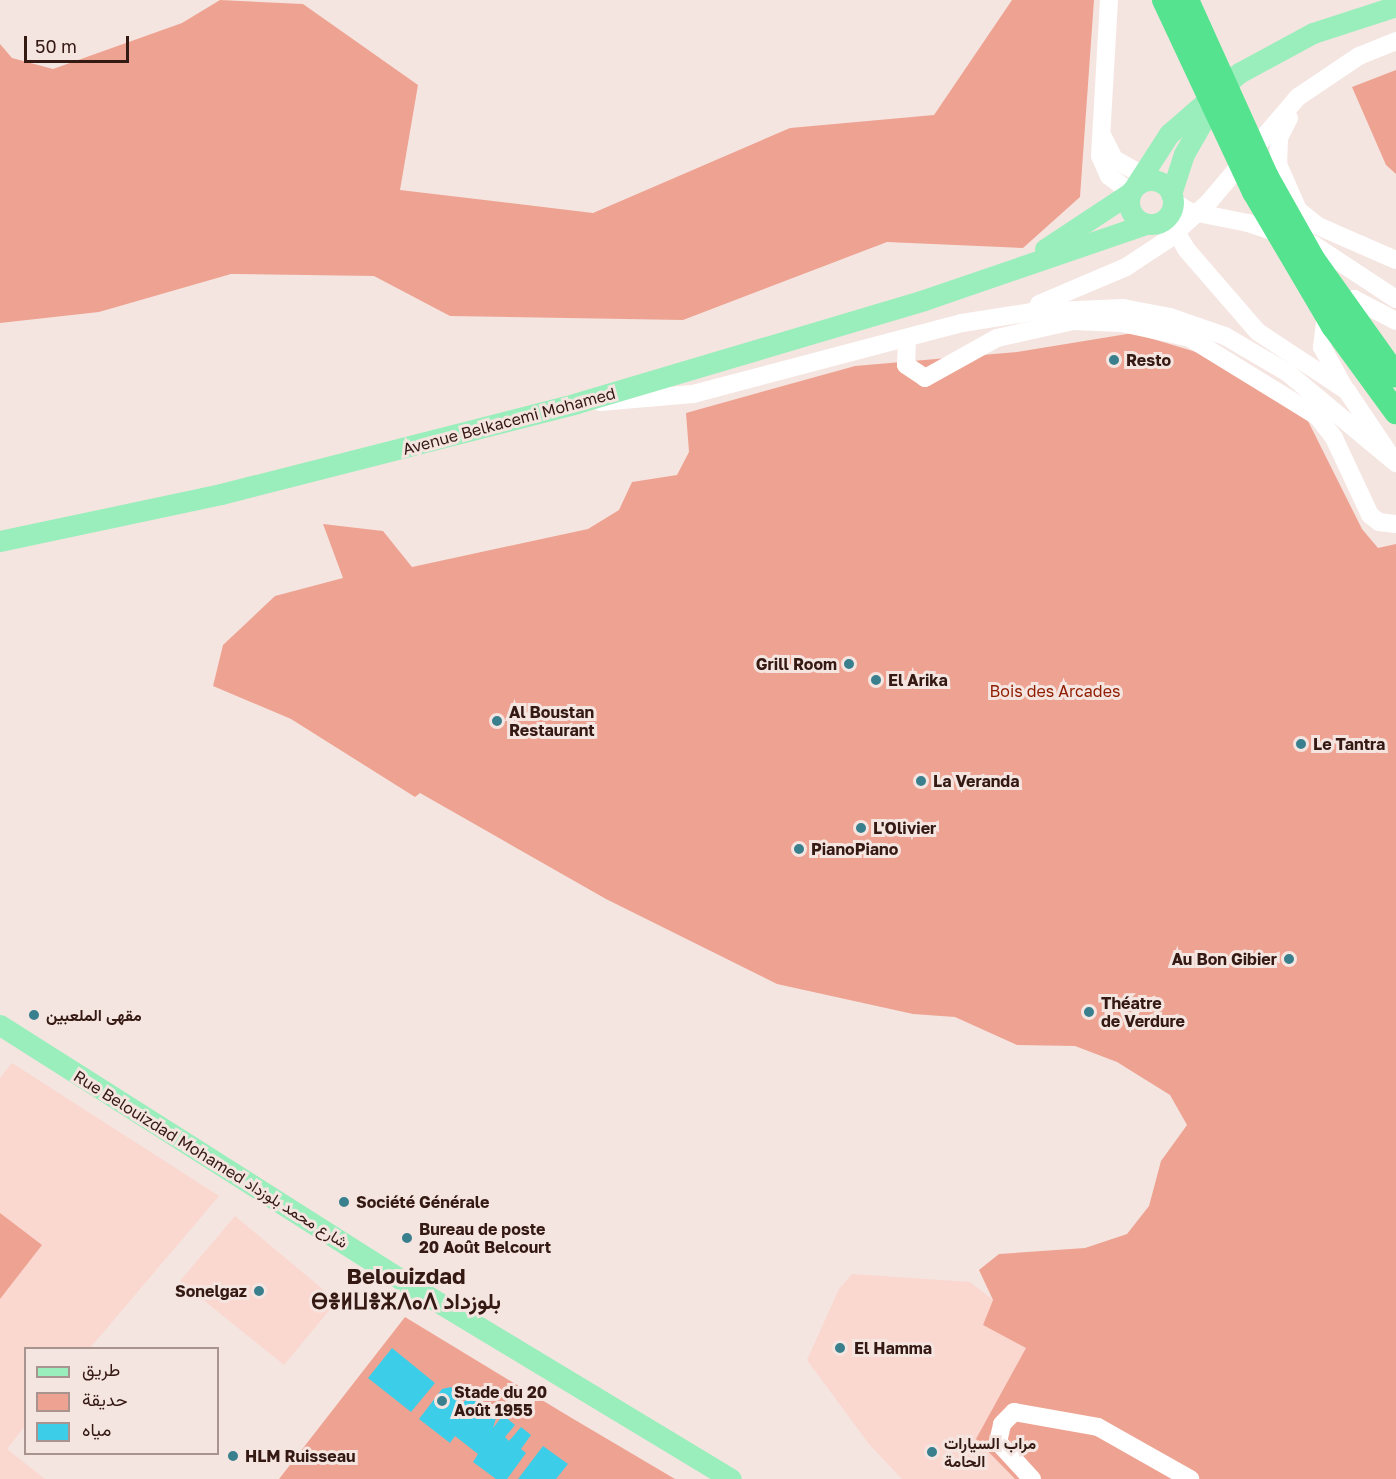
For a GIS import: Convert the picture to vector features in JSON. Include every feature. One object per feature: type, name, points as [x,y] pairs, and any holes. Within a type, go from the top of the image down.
[{"type":"highway","points":[[1164,0],[1254,192],[1361,367],[1396,412]]},
{"type":"highway","points":[[1187,0],[1267,177],[1313,259],[1396,376]]},
{"type":"main road","points":[[1109,0],[1100,120],[1103,167],[1138,184],[1170,204],[1188,211],[1248,223],[1314,245],[1396,298]]},
{"type":"main road","points":[[1010,269],[1083,228],[1138,184],[1178,124],[1221,89],[1287,46],[1396,6]]},
{"type":"main road","points":[[577,403],[693,394],[907,339],[1083,289],[1167,240],[1208,203],[1298,97],[1359,56],[1396,41]]},
{"type":"main road","points":[[1010,269],[1146,224],[1170,204],[1184,154],[1221,89]]},
{"type":"main road","points":[[1298,97],[1279,138],[1285,188],[1318,226],[1396,260]]},
{"type":"main road","points":[[1138,184],[1131,212],[1146,224]]},
{"type":"main road","points":[[1170,204],[1186,249],[1258,332],[1347,391]]},
{"type":"main road","name":"Avenue Belkacemi Mohamed","points":[[0,541],[291,477],[577,403],[811,336],[1010,269]]},
{"type":"main road","points":[[1396,321],[1354,299],[1334,304],[1326,313],[1322,347],[1347,391],[1396,463]]},
{"type":"main road","points":[[962,323],[1075,309],[1123,308],[1170,317],[1225,336],[1287,373],[1396,463]]},
{"type":"main road","points":[[907,339],[906,366],[925,378],[997,338],[1073,321],[1122,323],[1190,338],[1317,416],[1334,438],[1370,515],[1379,522],[1396,524]]},
{"type":"main road","name":"Rue Belouizdad Mohamed شارع محمد بلوزداد","points":[[0,1026],[413,1287],[731,1479]]},
{"type":"main road","points":[[1032,1479],[998,1442],[1002,1424],[1014,1412],[1098,1427],[1190,1479]]},
{"type":"shaded area","points":[[12,1063],[219,1196],[91,1347],[24,1347],[24,1427],[7,1449],[45,1479],[0,1479],[0,1078]]},
{"type":"shaded area","name":"Sonelgaz","points":[[235,1216],[337,1301],[284,1365],[180,1281]]},
{"type":"shaded area","points":[[852,1274],[970,1282],[993,1300],[983,1325],[1026,1348],[977,1439],[1015,1479],[902,1479],[869,1444],[807,1360],[839,1289]]},
{"type":"green space","points":[[220,0],[303,4],[418,85],[400,190],[593,213],[790,128],[934,115],[1012,0],[1094,0],[1080,197],[1023,248],[887,242],[683,320],[450,316],[374,276],[231,274],[99,312],[0,323],[0,44],[12,58],[53,69],[182,23]]},
{"type":"green space","points":[[1396,70],[1396,174],[1386,165],[1352,87]]},
{"type":"green space","name":"Bois des Arcades","points":[[1133,333],[1206,355],[1308,421],[1362,529],[1378,548],[1396,544],[1396,1479],[1015,1479],[976,1439],[1026,1348],[983,1325],[993,1300],[979,1270],[999,1254],[1085,1248],[1127,1234],[1149,1206],[1161,1161],[1187,1125],[1170,1095],[1117,1062],[1075,1046],[1017,1045],[955,1017],[913,1014],[777,984],[606,899],[420,793],[415,797],[291,719],[213,686],[223,645],[275,596],[343,578],[323,524],[383,531],[412,567],[588,529],[619,510],[632,482],[677,475],[689,452],[686,413],[855,366],[1017,352]]},
{"type":"green space","points":[[0,1213],[42,1245],[0,1299]]},
{"type":"green space","name":"Stade du 20 Août 1955","points":[[405,1317],[570,1417],[675,1479],[279,1479]]},
{"type":"water","points":[[392,1348],[435,1383],[411,1412],[368,1378]]},
{"type":"water","points":[[451,1387],[463,1403],[469,1396],[479,1404],[473,1412],[477,1416],[485,1405],[497,1415],[493,1428],[503,1415],[515,1425],[505,1437],[509,1441],[521,1427],[531,1435],[521,1449],[526,1453],[507,1479],[496,1479],[473,1462],[478,1454],[455,1436],[450,1443],[419,1419],[442,1389]]},
{"type":"water","points":[[543,1446],[568,1464],[556,1479],[518,1479]]},
{"type":"place","name":"Resto","points":[[1114,360]]},
{"type":"place","name":"Grill Room","points":[[849,664]]},
{"type":"place","name":"El Arika","points":[[876,680]]},
{"type":"place","name":"Al Boustan Restaurant","points":[[497,721]]},
{"type":"place","name":"Le Tantra","points":[[1301,744]]},
{"type":"place","name":"La Veranda","points":[[921,781]]},
{"type":"place","name":"L'Olivier","points":[[861,828]]},
{"type":"place","name":"PianoPiano","points":[[799,849]]},
{"type":"place","name":"Au Bon Gibier","points":[[1289,959]]},
{"type":"place","name":"Théatre de Verdure","points":[[1089,1012]]},
{"type":"place","name":"مقهى الملعبين","points":[[34,1015]]},
{"type":"place","name":"Société Générale","points":[[344,1202]]},
{"type":"place","name":"Bureau de poste 20 Août Belcourt","points":[[407,1238]]},
{"type":"place","name":"Sonelgaz","points":[[259,1291]]},
{"type":"place","name":"El Hamma","points":[[840,1348]]},
{"type":"place","name":"Stade du 20 Août 1955","points":[[442,1401]]},
{"type":"place","name":"مراب السيارات الحامة","points":[[932,1452]]},
{"type":"place","name":"HLM Ruisseau","points":[[233,1456]]},
{"type":"district","name":"Belouizdad ⴱⴻⵍⵡⴻⵣⴷⴰⴷ بلوزداد","points":[[406,1288]]}]
